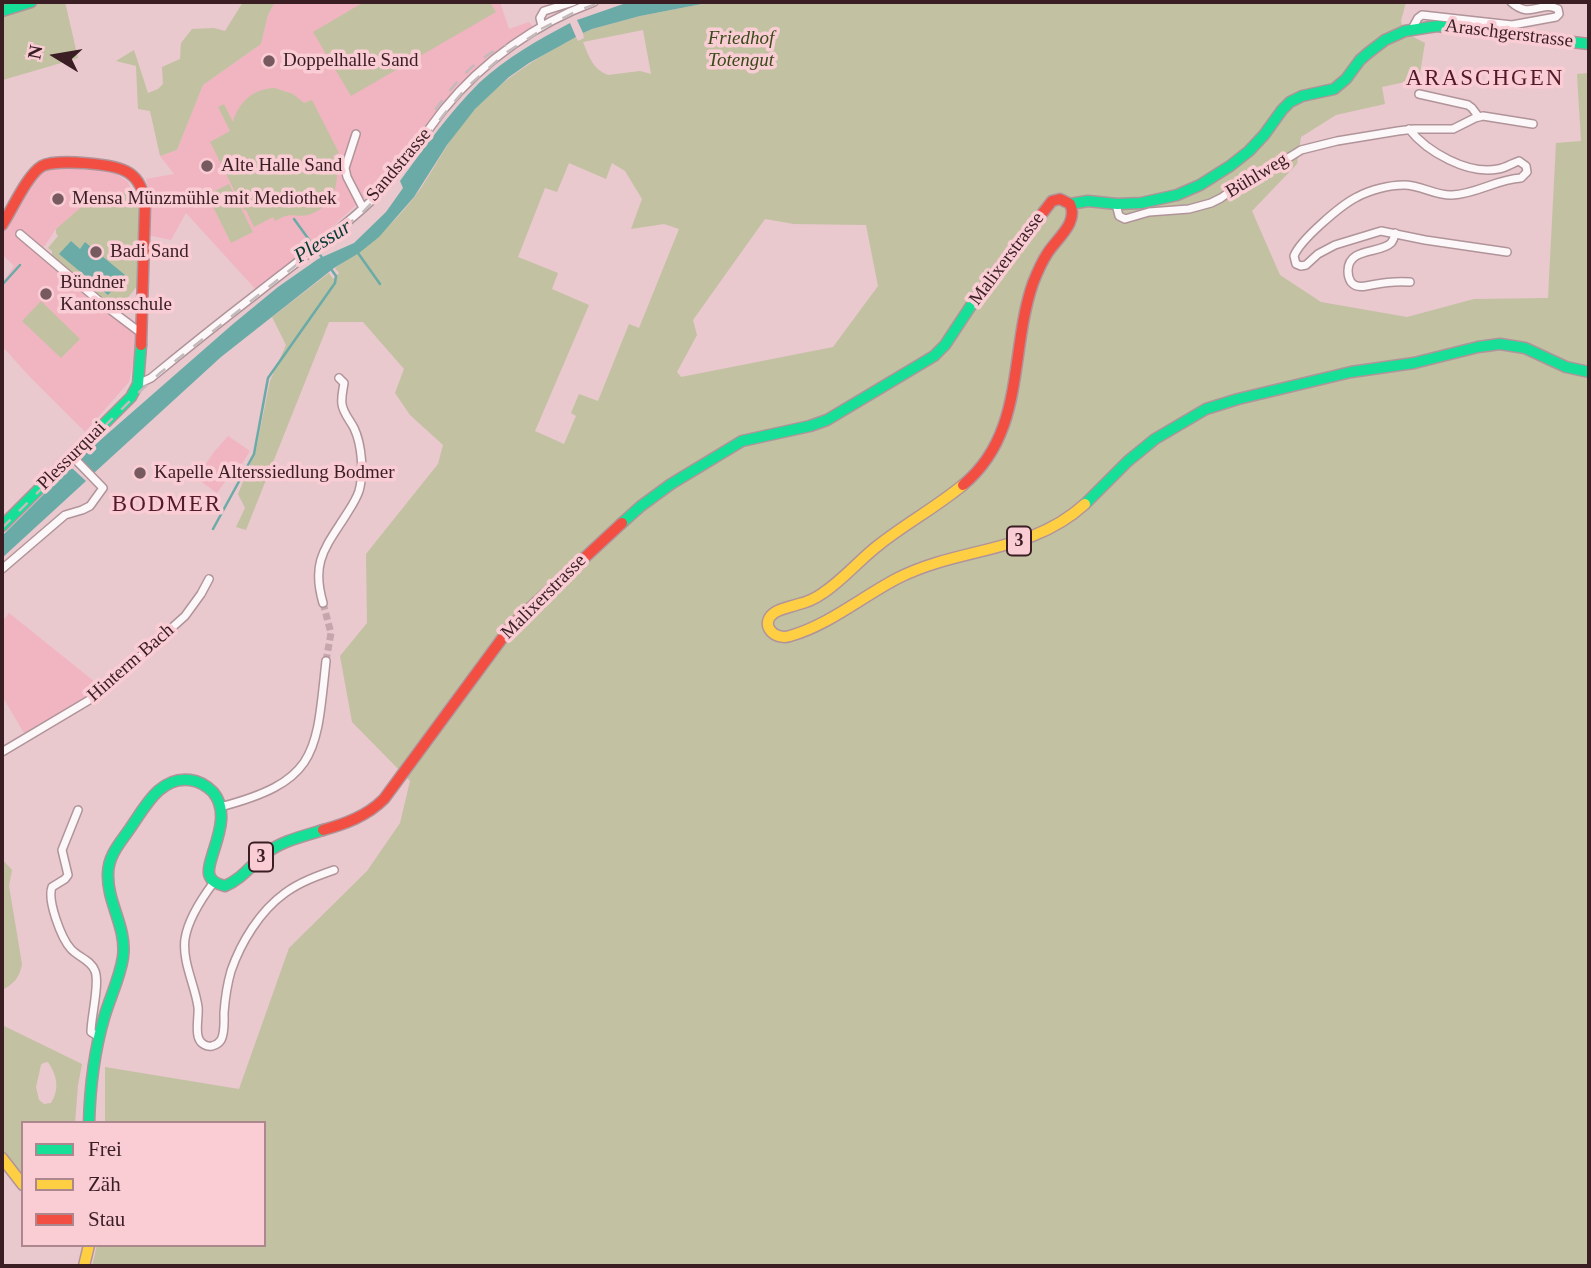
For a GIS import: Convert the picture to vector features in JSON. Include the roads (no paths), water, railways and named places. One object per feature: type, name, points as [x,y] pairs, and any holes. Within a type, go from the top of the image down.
[{"type":"main road","points":[[2,11],[31,2]]},
{"type":"main road","name":"Araschgerstrasse","points":[[1070,204],[1084,200],[1116,204],[1161,198],[1196,187],[1258,143],[1290,102],[1335,89],[1367,53],[1412,29],[1437,26],[1589,44]]},
{"type":"main road","points":[[2,225],[31,176],[47,164],[61,162],[111,166],[131,174],[140,186],[145,200],[138,384]]},
{"type":"main road","name":"Malixerstrasse","points":[[214,882],[222,886],[232,884],[271,849],[355,819],[378,805],[512,625],[641,506],[671,484],[742,441],[827,420],[934,356],[945,345],[980,292],[1052,201],[1060,199],[1070,204],[1072,219],[1046,254],[1032,289],[1024,321],[1011,407],[1005,427],[991,454],[980,470],[959,489],[878,545],[826,592],[808,602],[775,612],[769,620],[772,633],[782,637],[795,634],[842,612],[903,575],[920,568],[1044,532],[1080,508],[1146,445],[1198,413],[1222,404],[1320,379],[1415,363],[1497,345],[1525,347],[1571,370],[1589,372]]},
{"type":"main road","name":"Plessurquai","points":[[2,526],[74,458],[131,397],[138,384]]},
{"type":"main road","points":[[89,1121],[91,1081],[99,1037],[124,954],[123,936],[108,870],[113,854],[152,798],[159,789],[170,783],[185,780],[201,783],[214,793],[220,807],[220,825],[209,870],[214,882]]},
{"type":"main road","points":[[2,1158],[21,1182]]},
{"type":"main road","points":[[84,1266],[89,1247]]},
{"type":"street","points":[[542,26],[540,18],[544,11],[573,2]]},
{"type":"street","name":"Sandstrasse","points":[[138,384],[151,378],[363,208],[391,179],[465,86],[508,49],[542,26],[594,2]]},
{"type":"street","points":[[1412,29],[1422,15],[1512,25],[1556,17],[1559,14],[1554,6],[1524,10],[1511,2]]},
{"type":"street","name":"Bühlweg","points":[[1419,94],[1470,106],[1478,117]]},
{"type":"street","name":"Bühlweg","points":[[1116,204],[1119,216],[1125,219],[1154,211],[1184,210],[1201,206],[1221,198],[1242,183],[1262,176],[1301,150],[1346,139],[1409,129],[1452,129],[1486,116],[1532,124]]},
{"type":"street","points":[[1409,129],[1434,153],[1466,166],[1495,169],[1519,161],[1525,164],[1527,171],[1521,178],[1504,180],[1482,189],[1455,195],[1444,195],[1404,185],[1368,192],[1354,199],[1324,222],[1298,248],[1294,254],[1298,265],[1308,264],[1318,254],[1335,245],[1378,231],[1507,252]]},
{"type":"street","points":[[356,134],[345,168],[363,208]]},
{"type":"street","points":[[1395,233],[1389,244],[1354,258],[1349,266],[1349,278],[1353,284],[1360,286],[1387,281],[1410,282]]},
{"type":"street","points":[[20,234],[104,305],[142,331]]},
{"type":"street","points":[[323,603],[318,580],[319,562],[355,501],[360,483],[359,442],[342,406],[344,384],[339,378]]},
{"type":"street","points":[[2,569],[65,515],[90,506],[103,488],[74,458]]},
{"type":"street","name":"Hinterm Bach","points":[[2,752],[96,696],[185,616],[209,579]]},
{"type":"street","points":[[220,807],[277,787],[292,777],[305,763],[317,736],[326,661]]},
{"type":"street","points":[[78,810],[62,850],[68,875],[52,887],[50,895],[64,941],[90,963],[96,972],[91,1032],[99,1037]]},
{"type":"street","points":[[214,882],[204,895],[190,924],[185,945],[197,1006],[198,1038],[202,1044],[209,1046],[215,1045],[221,1039],[229,979],[256,923],[285,893],[334,870]]},
{"type":"water","points":[[629,2],[712,2],[640,16],[583,33],[577,20]]},
{"type":"water","points":[[570,23],[576,37],[509,77],[475,109],[447,145],[414,197],[379,237],[334,268],[221,357],[94,473],[81,460],[81,457],[278,287],[318,259],[354,243],[386,212],[403,188],[400,181],[468,94],[511,58]]},
{"type":"water","points":[[71,241],[80,249],[85,242],[125,275],[108,295],[59,254]]},
{"type":"water","points":[[70,468],[86,481],[2,558],[2,536]]},
{"type":"waterway","name":"Plessur","points":[[294,219],[323,259]]},
{"type":"waterway","points":[[358,253],[380,284]]},
{"type":"waterway","points":[[2,285],[20,265]]},
{"type":"waterway","points":[[213,529],[254,454],[268,378],[335,283],[336,276],[331,269]]},
{"type":"tunnel","points":[[323,603],[331,633],[326,661]]},
{"type":"railway","points":[[541,29],[601,2]]},
{"type":"railway","points":[[2,528],[160,373],[362,213],[393,180],[467,87],[507,52],[548,26]]},
{"type":"railway","points":[[435,110],[475,65],[506,45]]},
{"type":"place","name":"Doppelhalle Sand","points":[[269,61]]},
{"type":"place","name":"Alte Halle Sand","points":[[207,166]]},
{"type":"place","name":"Mensa Münzmühle mit Mediothek","points":[[58,199]]},
{"type":"place","name":"Badi Sand","points":[[96,252]]},
{"type":"place","name":"Bündner Kantonsschule","points":[[46,294]]},
{"type":"place","name":"Kapelle Alterssiedlung Bodmer","points":[[140,473]]},
{"type":"district","name":"ARASCHGEN","points":[[1485,79]]},
{"type":"district","name":"BODMER","points":[[167,505]]},
{"type":"park label","name":"Friedhof Totengut","points":[[741,50]]}]
